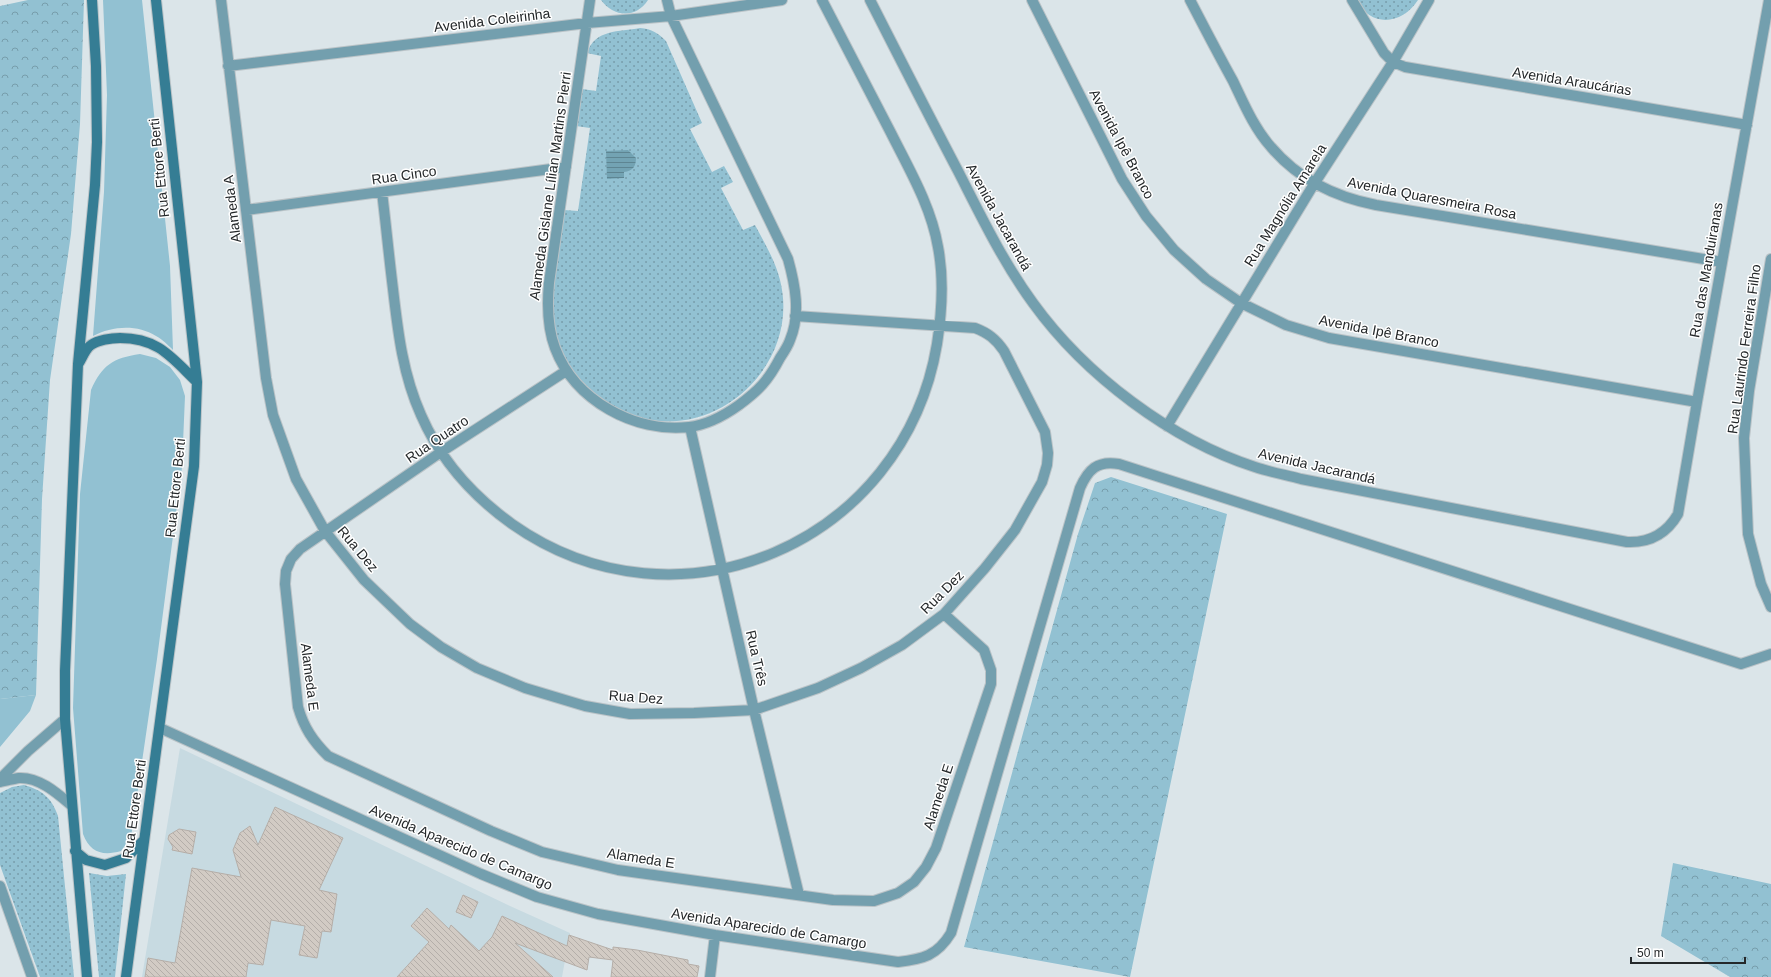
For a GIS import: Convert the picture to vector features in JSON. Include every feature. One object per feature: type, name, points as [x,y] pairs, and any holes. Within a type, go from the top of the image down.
[{"type":"street","points":[[87,977],[75,851],[65,719],[65,670],[78,364],[95,185],[97,142],[96,66],[92,0]]},
{"type":"street","name":"Rua Ettore Berti","points":[[126,977],[194,466],[197,382],[156,0]]},
{"type":"street","name":"Alameda A","points":[[221,0],[266,378],[273,415]]},
{"type":"street","name":"Alameda Gislane Lílian Martins Pierri","points":[[590,0],[549,283],[549,327],[555,348],[566,371],[582,390],[606,408],[630,420],[655,426],[690,427],[712,420],[732,410],[754,394],[770,378],[791,339],[796,301],[794,280],[788,259],[671,16],[667,0]]},
{"type":"street","name":"Avenida Coleirinha","points":[[228,66],[587,23],[671,16],[782,0]]},
{"type":"street","points":[[382,192],[399,342],[407,381],[422,418],[441,452],[466,484],[495,512],[528,535],[564,553],[602,566],[642,573],[682,574],[722,569],[764,557],[804,539],[840,514],[872,484],[898,449],[919,410],[933,369],[940,326],[942,300],[938,246],[927,209],[911,174],[822,0]]},
{"type":"street","name":"Avenida Jacarandá","points":[[870,0],[1000,254],[1033,304],[1072,350],[1118,392],[1167,426],[1210,448],[1254,467],[1301,480],[1627,542],[1636,542],[1656,536]]},
{"type":"street","name":"Avenida Ipê Branco","points":[[1032,0],[1122,179],[1146,216],[1174,250],[1206,279],[1242,303],[1286,325],[1330,338],[1697,402]]},
{"type":"street","name":"Avenida Quaresmeira Rosa","points":[[1190,0],[1254,123],[1270,147],[1290,167],[1314,184],[1347,198],[1376,205],[1722,262]]},
{"type":"street","points":[[1352,0],[1372,36],[1384,53],[1393,62]]},
{"type":"street","name":"Rua Magnólia Amarela","points":[[1167,426],[1314,184],[1393,62],[1429,0]]},
{"type":"street","name":"Rua das Manduiranas","points":[[1656,536],[1671,527],[1678,514],[1769,0]]},
{"type":"street","name":"Avenida Araucárias","points":[[1393,62],[1418,70],[1747,125]]},
{"type":"street","name":"Rua Cinco","points":[[246,210],[566,167]]},
{"type":"street","name":"Rua Laurindo Ferreira Filho","points":[[1771,259],[1749,391],[1744,438],[1748,534],[1761,584],[1771,607]]},
{"type":"street","name":"Rua Dez","points":[[273,415],[296,479],[324,531],[364,580],[410,624],[441,647],[477,668],[524,688],[585,706],[630,714],[754,710],[818,688],[862,668],[902,645],[944,614],[985,568],[1015,530],[1042,482],[1047,465],[1048,453],[1045,432],[1004,351],[997,341],[987,333],[975,328],[795,316]]},
{"type":"street","points":[[78,364],[90,345],[112,338],[136,338],[147,341],[167,353],[197,382]]},
{"type":"street","name":"Rua Quatro","points":[[324,531],[441,452],[566,371]]},
{"type":"street","name":"Rua Três","points":[[690,427],[754,710],[799,896]]},
{"type":"street","name":"Avenida Aparecido de Camargo","points":[[160,728],[481,874],[536,897],[598,914],[715,935],[898,962],[916,960],[933,954],[946,941],[951,933],[1080,488],[1086,474],[1103,464],[1119,464],[1741,664],[1771,654]]},
{"type":"street","name":"Alameda E","points":[[324,531],[300,549],[292,559],[286,571],[285,584],[298,708],[309,736],[328,756],[491,831],[542,852],[618,870],[799,896],[832,900],[874,901],[898,893],[914,882],[926,867],[936,848],[991,684],[991,670],[984,650],[944,614]]},
{"type":"street","points":[[0,779],[28,751],[65,719]]},
{"type":"street","points":[[0,782],[19,778],[35,780],[54,790],[72,805]]},
{"type":"street","points":[[75,851],[86,860],[105,864],[126,858],[143,841]]},
{"type":"street","points":[[0,886],[32,977]]},
{"type":"street","points":[[710,977],[715,935]]},
{"type":"shaded area","points":[[628,150],[636,158],[633,168],[630,171],[624,172],[624,178],[607,179],[606,151]]},
{"type":"shaded area","points":[[180,748],[510,906],[570,933],[562,977],[142,977]]},
{"type":"green space","points":[[28,0],[84,0],[80,124],[71,234],[50,380],[42,499],[36,695],[0,699],[0,6]]},
{"type":"green space","points":[[103,0],[142,0],[170,266],[173,350],[163,340],[149,332],[133,328],[116,328],[93,336],[104,192],[107,95]]},
{"type":"green space","points":[[601,0],[648,0],[637,10],[624,14],[612,10]]},
{"type":"green space","points":[[1356,0],[1418,0],[1404,14],[1387,20],[1378,19],[1370,15],[1362,9]]},
{"type":"green space","points":[[640,28],[648,29],[654,32],[666,41],[702,123],[690,129],[712,172],[724,166],[733,182],[721,188],[743,230],[755,225],[766,245],[780,280],[783,309],[779,337],[768,362],[752,384],[730,402],[706,415],[678,421],[643,419],[620,412],[604,403],[580,379],[567,362],[557,341],[552,310],[554,276],[564,210],[578,211],[590,128],[576,126],[582,89],[596,91],[601,56],[587,53],[591,45],[602,36],[616,31]]},
{"type":"green space","points":[[140,354],[156,358],[170,367],[180,380],[185,396],[182,467],[157,659],[131,837],[121,851],[103,853],[93,849],[83,834],[73,708],[80,494],[91,390],[100,374],[110,364],[122,358]]},
{"type":"green space","points":[[1111,477],[1227,514],[1130,977],[964,947],[1078,534],[1095,483]]},
{"type":"green space","points":[[36,695],[30,711],[0,747],[0,699]]},
{"type":"green space","points":[[24,785],[36,789],[46,796],[53,804],[58,816],[74,977],[40,977],[0,865],[0,793],[12,787]]},
{"type":"green space","points":[[1673,863],[1771,884],[1771,977],[1730,977],[1661,936]]},
{"type":"green space","points":[[89,873],[107,876],[126,874],[115,977],[99,977]]},
{"type":"building","points":[[275,807],[343,838],[319,890],[337,894],[331,932],[322,931],[317,958],[299,955],[305,926],[271,920],[263,965],[248,963],[246,977],[145,977],[148,958],[175,963],[192,868],[241,877],[233,850],[240,833],[250,826],[258,845]]},
{"type":"building","points":[[179,829],[196,832],[192,854],[172,850],[173,847],[168,839],[169,835]]},
{"type":"building","points":[[463,895],[478,902],[471,918],[456,912]]},
{"type":"building","points":[[427,908],[449,929],[451,925],[479,951],[492,937],[502,916],[567,946],[569,935],[613,950],[613,947],[637,950],[688,960],[688,964],[699,966],[697,977],[611,977],[613,960],[589,957],[587,970],[515,943],[553,977],[397,977],[429,942],[411,926]]}]
